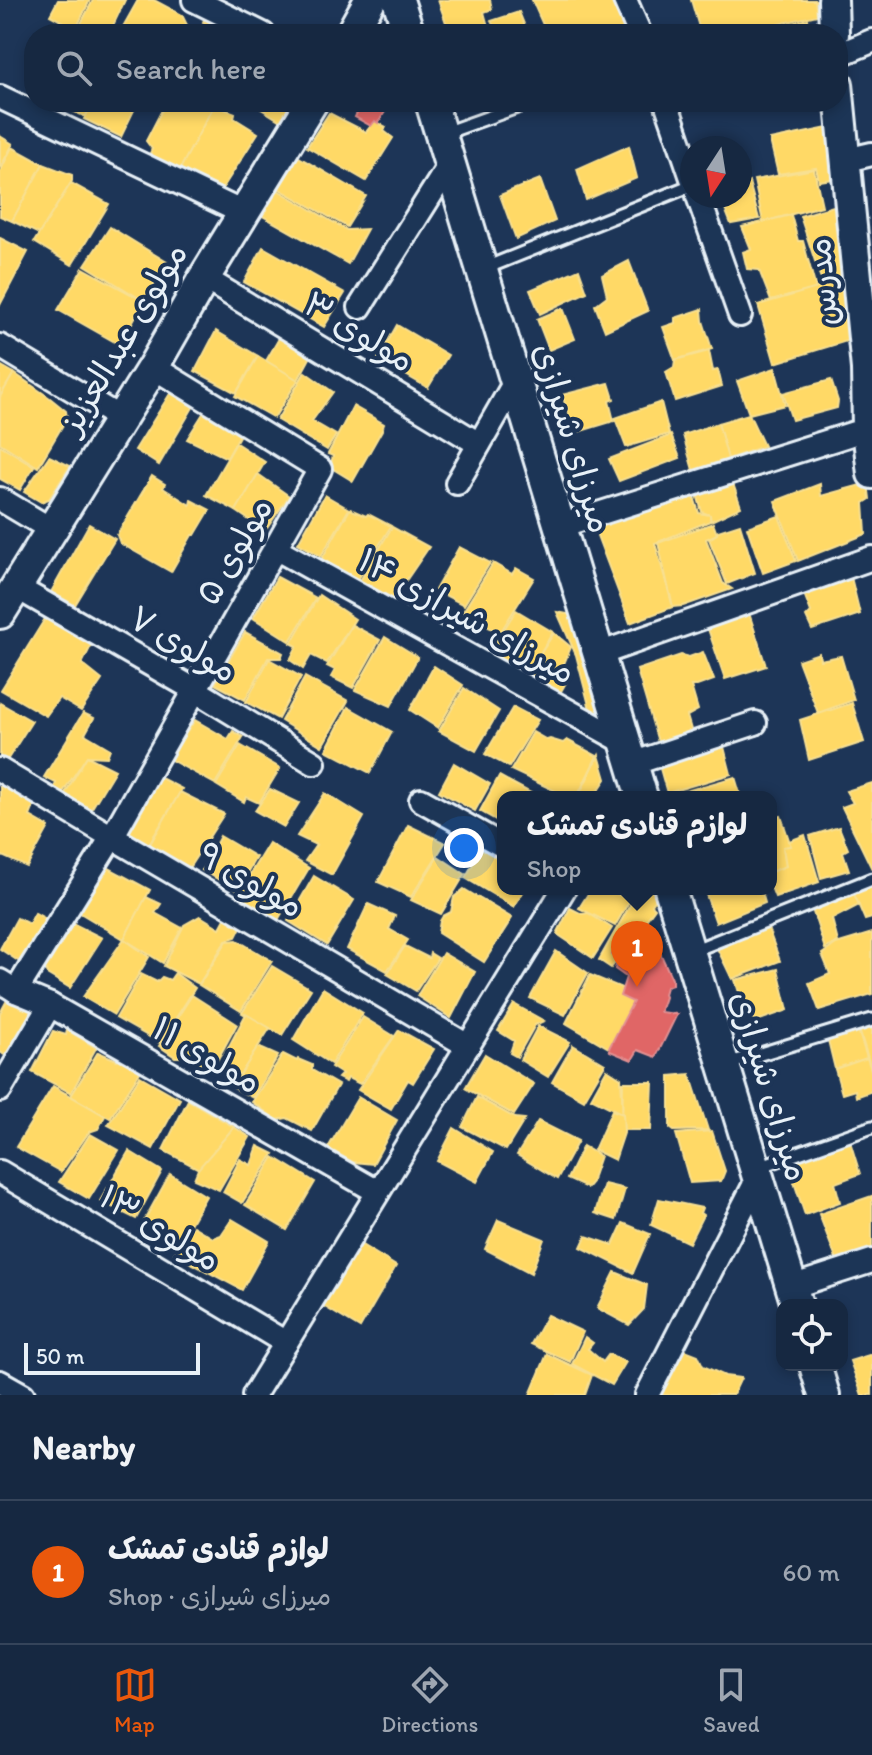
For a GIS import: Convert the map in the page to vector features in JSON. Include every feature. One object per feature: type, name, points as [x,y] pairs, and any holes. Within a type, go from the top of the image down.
[{"type":"main road","points":[[357,24],[370,0]]},
{"type":"main road","points":[[398,0],[406,24]]},
{"type":"main road","name":"مولوی عبدالعزیز","points":[[0,613],[153,367],[306,112]]},
{"type":"main road","name":"میرزای شیرازی","points":[[434,112],[599,654],[631,775]]},
{"type":"main road","name":"میرزای شیرازی","points":[[672,895],[794,1296]]},
{"type":"main road","points":[[817,1371],[824,1395]]},
{"type":"street","points":[[194,0],[243,24]]},
{"type":"street","points":[[625,0],[636,24]]},
{"type":"street","points":[[833,0],[834,24]]},
{"type":"street","points":[[848,51],[872,41]]},
{"type":"street","points":[[0,97],[24,108]]},
{"type":"street","points":[[31,112],[243,213]]},
{"type":"street","points":[[672,112],[680,139]]},
{"type":"street","name":"مدرس","points":[[846,112],[859,157],[869,367],[867,429],[872,474]]},
{"type":"street","points":[[360,307],[450,164]]},
{"type":"street","points":[[702,208],[740,315]]},
{"type":"street","name":"مولوی ۳","points":[[204,278],[479,444]]},
{"type":"street","points":[[0,346],[120,418]]},
{"type":"street","name":"مولوی ۵","points":[[8,986],[112,837],[320,469],[153,367]]},
{"type":"street","points":[[457,483],[516,380]]},
{"type":"street","points":[[560,526],[867,429]]},
{"type":"street","points":[[0,499],[52,530]]},
{"type":"street","name":"میرزای شیرازی ۱۴","points":[[275,548],[631,775]]},
{"type":"street","points":[[599,654],[872,558]]},
{"type":"street","name":"مولوی ۷","points":[[16,587],[314,763]]},
{"type":"street","points":[[631,775],[755,723]]},
{"type":"street","name":"مولوی ۹","points":[[0,770],[468,1046]]},
{"type":"street","points":[[421,800],[497,843]]},
{"type":"street","points":[[254,1395],[560,895]]},
{"type":"street","name":"مولوی ۱۱","points":[[8,986],[50,1005],[378,1192]]},
{"type":"street","points":[[0,1090],[50,1005]]},
{"type":"street","name":"مولوی ۱۳","points":[[0,1172],[286,1343]]},
{"type":"street","points":[[647,1395],[757,1173]]},
{"type":"street","points":[[794,1296],[872,1261]]},
{"type":"street","points":[[0,1382],[23,1395]]},
{"type":"lane","points":[[441,134],[503,112]]},
{"type":"lane","points":[[482,270],[680,190]]},
{"type":"lane","points":[[689,952],[872,879]]},
{"type":"lane","points":[[724,1065],[872,1020]]},
{"type":"lane","points":[[757,1173],[872,1127]]},
{"type":"building: Homes","points":[[58,0],[90,0],[78,24],[67,24],[50,15]]},
{"type":"building: Homes","points":[[93,0],[125,0],[114,24],[81,24]]},
{"type":"building: Homes","points":[[138,0],[154,0],[182,15],[186,24],[124,24]]},
{"type":"building: Homes","points":[[438,0],[490,0],[492,9],[484,12],[487,24],[446,24]]},
{"type":"building: Homes","points":[[532,0],[622,0],[633,24],[543,24]]},
{"type":"building: Homes","points":[[691,0],[815,0],[817,15],[779,24],[698,24]]},
{"type":"building: Homes","points":[[208,9],[241,24],[206,24],[203,22]]},
{"type":"building: Homes","points":[[519,12],[524,24],[493,24],[491,21]]},
{"type":"building: Homes","points":[[808,19],[809,24],[789,24]]},
{"type":"building: Homes","points":[[88,112],[133,112],[121,137],[84,119]]},
{"type":"building: Homes","points":[[161,112],[210,112],[179,171],[148,158],[152,149],[146,141]]},
{"type":"building: Homes","points":[[210,112],[235,113],[234,118],[258,133],[219,194],[179,171]]},
{"type":"building: Homes","points":[[266,112],[291,112],[284,123]]},
{"type":"building: Homes","points":[[329,113],[366,132],[375,121],[386,127],[384,131],[393,138],[366,181],[307,147]]},
{"type":"building: Homes","points":[[828,128],[839,178],[819,181],[816,168],[778,174],[770,140]]},
{"type":"building: Homes","points":[[0,136],[13,144],[0,168]]},
{"type":"building: Homes","points":[[629,146],[637,178],[586,200],[577,169]]},
{"type":"building: Homes","points":[[12,147],[43,164],[12,221],[0,216],[0,172]]},
{"type":"building: Homes","points":[[287,150],[366,196],[347,227],[269,183]]},
{"type":"building: Homes","points":[[43,164],[72,175],[72,181],[39,234],[12,221]]},
{"type":"building: Homes","points":[[814,169],[822,206],[763,222],[754,180]]},
{"type":"building: Homes","points":[[540,179],[555,221],[516,239],[500,195]]},
{"type":"building: Homes","points":[[71,183],[109,204],[72,265],[34,242]]},
{"type":"building: Homes","points":[[276,189],[347,230],[367,229],[348,264],[261,215]]},
{"type":"building: Homes","points":[[752,193],[759,219],[731,224],[725,208],[752,208]]},
{"type":"building: Homes","points":[[840,204],[845,280],[823,285],[800,216]]},
{"type":"building: Homes","points":[[791,215],[798,241],[803,241],[816,289],[771,301],[759,270],[747,269],[743,252],[751,249],[742,227]]},
{"type":"building: Homes","points":[[110,227],[167,262],[144,301],[85,265]]},
{"type":"building: Homes","points":[[0,238],[28,252],[0,305]]},
{"type":"building: Homes","points":[[263,247],[345,293],[324,327],[244,282]]},
{"type":"building: Homes","points":[[629,261],[648,311],[605,331],[595,305],[607,296],[602,275]]},
{"type":"building: Homes","points":[[83,268],[144,301],[120,345],[58,310]]},
{"type":"building: Homes","points":[[579,269],[587,292],[540,314],[530,290]]},
{"type":"building: Homes","points":[[845,280],[853,339],[775,363],[758,305]]},
{"type":"building: Homes","points":[[563,308],[575,339],[549,350],[537,319]]},
{"type":"building: Homes","points":[[702,309],[712,349],[675,360],[663,327],[675,323],[675,318]]},
{"type":"building: Homes","points":[[397,325],[448,355],[428,388],[378,359]]},
{"type":"building: Homes","points":[[285,328],[316,347],[298,380],[266,361]]},
{"type":"building: Homes","points":[[216,331],[258,356],[236,393],[195,371]]},
{"type":"building: Homes","points":[[709,351],[713,371],[718,370],[722,386],[675,401],[666,372],[674,367],[675,360]]},
{"type":"building: Homes","points":[[258,356],[298,380],[274,418],[235,396]]},
{"type":"building: Homes","points":[[0,365],[14,373],[0,397]]},
{"type":"building: Homes","points":[[775,368],[785,405],[749,414],[737,381]]},
{"type":"building: Homes","points":[[305,372],[333,392],[312,421],[336,435],[327,450],[277,420]]},
{"type":"building: Homes","points":[[14,373],[66,411],[67,418],[38,467],[0,443],[0,397]]},
{"type":"building: Homes","points":[[831,380],[838,401],[837,408],[792,420],[783,393]]},
{"type":"building: Homes","points":[[609,383],[614,399],[609,401],[614,421],[578,432],[574,429],[562,395]]},
{"type":"building: Homes","points":[[176,384],[199,397],[159,465],[135,450]]},
{"type":"building: Homes","points":[[661,402],[669,434],[626,447],[615,418]]},
{"type":"building: Homes","points":[[209,404],[245,425],[227,458],[187,439]]},
{"type":"building: Homes","points":[[353,406],[384,424],[353,481],[330,467],[333,456],[328,454]]},
{"type":"building: Homes","points":[[749,414],[764,446],[728,459],[718,423]]},
{"type":"building: Homes","points":[[718,423],[728,459],[693,470],[683,435]]},
{"type":"building: Homes","points":[[671,435],[680,458],[619,481],[609,459]]},
{"type":"building: Homes","points":[[236,443],[265,462],[236,511],[206,495]]},
{"type":"building: Homes","points":[[0,445],[34,466],[20,490],[0,479]]},
{"type":"building: Homes","points":[[49,456],[70,466],[49,499],[41,502],[24,492]]},
{"type":"building: Homes","points":[[258,474],[289,496],[265,531],[236,511]]},
{"type":"building: Homes","points":[[730,475],[741,507],[711,521],[710,515],[702,512],[695,487]]},
{"type":"building: Homes","points":[[152,476],[165,484],[163,488],[190,505],[191,500],[210,510],[171,572],[120,543],[117,535]]},
{"type":"building: Homes","points":[[868,483],[870,499],[864,503],[866,534],[798,561],[775,501],[820,484],[821,496]]},
{"type":"building: Homes","points":[[691,487],[699,513],[710,515],[710,521],[655,543],[673,607],[630,623],[590,517]]},
{"type":"building: Homes","points":[[325,495],[349,509],[321,556],[298,543]]},
{"type":"building: Homes","points":[[350,509],[391,526],[357,581],[321,560]]},
{"type":"building: Homes","points":[[779,516],[796,561],[763,573],[747,527]]},
{"type":"building: Homes","points":[[713,523],[717,534],[706,539],[723,583],[732,589],[673,607],[658,543]]},
{"type":"building: Homes","points":[[89,524],[115,539],[75,605],[51,592]]},
{"type":"building: Homes","points":[[740,524],[755,573],[727,584],[709,539],[718,531]]},
{"type":"building: Homes","points":[[392,527],[429,547],[390,604],[358,584]]},
{"type":"building: Homes","points":[[459,547],[490,563],[464,605],[435,590]]},
{"type":"building: Homes","points":[[493,563],[512,574],[516,568],[534,578],[500,633],[462,613]]},
{"type":"building: Homes","points":[[849,569],[860,614],[812,630],[806,617],[811,612],[801,586]]},
{"type":"building: Homes","points":[[277,577],[316,598],[290,641],[253,618]]},
{"type":"building: Homes","points":[[319,595],[355,619],[327,663],[311,655],[303,669],[290,660],[297,646],[291,643]]},
{"type":"building: Homes","points":[[51,609],[96,636],[82,664],[102,680],[81,711],[59,698],[46,716],[1,690]]},
{"type":"building: Homes","points":[[516,610],[553,632],[526,676],[488,655]]},
{"type":"building: Homes","points":[[557,612],[583,617],[617,725],[591,713],[576,655]]},
{"type":"building: Homes","points":[[749,613],[766,666],[725,679],[707,626]]},
{"type":"building: Homes","points":[[352,625],[380,640],[353,688],[331,677],[335,670],[327,666]]},
{"type":"building: Homes","points":[[245,632],[283,653],[281,658],[268,658],[245,700],[215,684]]},
{"type":"building: Homes","points":[[554,633],[571,647],[560,673],[568,679],[559,695],[526,676]]},
{"type":"building: Homes","points":[[385,637],[418,657],[391,706],[355,690]]},
{"type":"building: Homes","points":[[703,652],[714,680],[691,686],[698,710],[687,716],[694,740],[670,747],[658,742],[637,670],[681,655],[689,657]]},
{"type":"building: Homes","points":[[819,653],[820,660],[841,656],[854,700],[818,713],[798,660]]},
{"type":"building: Homes","points":[[269,659],[301,677],[278,719],[246,702]]},
{"type":"building: Homes","points":[[434,666],[463,685],[438,728],[410,710]]},
{"type":"building: Homes","points":[[305,677],[348,701],[322,746],[281,721]]},
{"type":"building: Homes","points":[[464,688],[499,711],[476,751],[439,731]]},
{"type":"building: Homes","points":[[0,703],[32,721],[4,765],[0,763]]},
{"type":"building: Homes","points":[[852,703],[864,742],[809,760],[800,720]]},
{"type":"building: Homes","points":[[348,707],[392,732],[370,773],[326,750]]},
{"type":"building: Homes","points":[[513,707],[538,720],[509,767],[485,754]]},
{"type":"building: Homes","points":[[83,713],[94,718],[85,734],[110,749],[107,757],[87,756],[63,792],[54,788],[56,783],[44,777]]},
{"type":"building: Homes","points":[[195,720],[228,739],[233,731],[243,737],[215,784],[169,759]]},
{"type":"building: Homes","points":[[533,732],[547,740],[563,743],[567,740],[597,756],[580,791],[555,791],[511,770]]},
{"type":"building: Homes","points":[[240,745],[280,768],[259,803],[246,797],[244,802],[216,785]]},
{"type":"building: Homes","points":[[724,747],[731,774],[666,791],[659,765]]},
{"type":"building: Homes","points":[[599,755],[606,779],[598,791],[581,791]]},
{"type":"building: Homes","points":[[87,756],[115,770],[87,816],[61,800]]},
{"type":"building: Homes","points":[[454,763],[490,784],[475,811],[439,791]]},
{"type":"building: Homes","points":[[7,774],[39,794],[30,816],[49,827],[27,867],[0,855],[0,785]]},
{"type":"building: Homes","points":[[153,774],[182,789],[149,844],[122,828]]},
{"type":"building: Homes","points":[[499,776],[527,791],[497,791],[497,821],[480,811]]},
{"type":"building: Homes","points":[[735,777],[739,791],[686,791]]},
{"type":"building: Homes","points":[[872,783],[872,869],[842,807],[853,803],[846,791]]},
{"type":"building: Homes","points":[[270,789],[299,803],[284,827],[255,811]]},
{"type":"building: Homes","points":[[180,792],[224,814],[185,874],[145,853]]},
{"type":"building: Homes","points":[[325,793],[364,817],[332,875],[305,861],[316,845],[297,836]]},
{"type":"building: Homes","points":[[781,816],[791,846],[783,847],[786,866],[777,870],[777,817]]},
{"type":"building: Homes","points":[[408,825],[445,843],[411,897],[378,882]]},
{"type":"building: Homes","points":[[839,827],[848,849],[843,852],[849,870],[821,878],[810,836]]},
{"type":"building: Homes","points":[[805,835],[819,882],[775,897],[777,870],[786,866],[783,847],[791,846],[789,841]]},
{"type":"building: Homes","points":[[220,836],[256,857],[237,890],[202,870]]},
{"type":"building: Homes","points":[[487,839],[497,845],[497,895],[521,895],[514,907],[465,878]]},
{"type":"building: Homes","points":[[269,843],[309,868],[278,920],[235,898]]},
{"type":"building: Homes","points":[[438,856],[465,874],[441,914],[411,900]]},
{"type":"building: Homes","points":[[105,866],[150,890],[124,939],[80,913]]},
{"type":"building: Homes","points":[[314,876],[354,900],[327,945],[288,921]]},
{"type":"building: Homes","points":[[872,885],[872,918],[865,920],[853,892]]},
{"type":"building: Homes","points":[[464,889],[512,918],[484,962],[438,933],[443,916],[451,912],[454,897]]},
{"type":"building: Homes","points":[[853,892],[859,905],[832,919],[838,942],[825,949],[811,906]]},
{"type":"building: Homes","points":[[587,895],[620,895],[630,900],[615,926],[579,908]]},
{"type":"building: Homes","points":[[634,895],[659,895],[652,905],[655,908],[642,926],[622,950],[616,947],[612,955],[618,959],[611,968],[599,960]]},
{"type":"building: Homes","points":[[706,895],[763,895],[765,903],[716,923]]},
{"type":"building: Homes","points":[[146,897],[161,904],[155,913],[182,928],[163,963],[124,939]]},
{"type":"building: Homes","points":[[368,904],[395,916],[389,929],[408,940],[387,971],[347,949]]},
{"type":"building: Homes","points":[[570,908],[582,914],[588,913],[612,928],[593,958],[557,934]]},
{"type":"building: Homes","points":[[35,913],[57,925],[27,967],[0,949],[17,918],[29,924]]},
{"type":"building: Homes","points":[[227,915],[243,923],[236,937],[226,940],[199,984],[164,966],[184,925],[200,916],[220,928]]},
{"type":"building: Homes","points":[[70,922],[102,938],[70,988],[47,974],[44,965]]},
{"type":"building: Homes","points":[[766,923],[780,961],[732,979],[715,944]]},
{"type":"building: Homes","points":[[872,933],[872,994],[819,1010],[809,983],[830,974],[822,954],[836,944]]},
{"type":"building: Homes","points":[[124,939],[149,957],[114,1015],[83,997]]},
{"type":"building: Homes","points":[[237,940],[272,961],[241,1011],[199,985],[227,941]]},
{"type":"building: Homes","points":[[405,946],[429,958],[430,953],[438,958],[416,991],[387,974]]},
{"type":"building: Homes","points":[[556,951],[588,973],[565,1015],[530,998]]},
{"type":"building: Homes","points":[[443,953],[475,972],[451,1018],[417,996]]},
{"type":"building: Homes","points":[[272,966],[311,989],[282,1035],[242,1013]]},
{"type":"building: Homes","points":[[778,969],[788,1010],[757,1021],[746,1014],[735,980]]},
{"type":"building: Homes","points":[[175,973],[195,988],[160,1043],[116,1018],[141,974],[157,982],[162,977],[170,980]]},
{"type":"building: Homes","points":[[590,975],[622,988],[620,996],[633,1002],[609,1048],[566,1023]]},
{"type":"building: Homes","points":[[323,988],[363,1013],[331,1064],[293,1040]]},
{"type":"building: Homes","points":[[12,991],[48,1007],[12,1060],[0,1052],[0,1013]]},
{"type":"building: Homes","points":[[192,995],[237,1024],[212,1070],[186,1057],[175,1057],[159,1046]]},
{"type":"building: Homes","points":[[514,1004],[544,1021],[535,1025],[517,1057],[510,1053],[514,1041],[498,1031]]},
{"type":"building: Homes","points":[[246,1014],[270,1028],[240,1075],[219,1065]]},
{"type":"building: Homes","points":[[363,1017],[394,1036],[360,1084],[348,1078],[346,1082],[338,1078],[342,1074],[331,1067]]},
{"type":"building: Homes","points":[[872,1021],[872,1071],[858,1026]]},
{"type":"building: Homes","points":[[538,1026],[570,1042],[548,1077],[520,1060]]},
{"type":"building: Homes","points":[[857,1027],[867,1058],[835,1069],[827,1036]]},
{"type":"building: Homes","points":[[67,1030],[96,1048],[71,1093],[32,1072],[53,1031],[66,1035]]},
{"type":"building: Homes","points":[[399,1030],[434,1049],[413,1083],[408,1080],[391,1109],[358,1090]]},
{"type":"building: Homes","points":[[573,1045],[605,1064],[584,1100],[552,1082]]},
{"type":"building: Homes","points":[[258,1047],[278,1056],[253,1098],[234,1088]]},
{"type":"building: Homes","points":[[98,1052],[117,1060],[127,1052],[146,1063],[110,1118],[71,1096]]},
{"type":"building: Homes","points":[[283,1054],[312,1065],[312,1070],[338,1085],[312,1131],[287,1118],[277,1120],[252,1102]]},
{"type":"building: Homes","points":[[485,1054],[534,1084],[514,1115],[465,1088]]},
{"type":"building: Homes","points":[[867,1058],[872,1073],[872,1091],[856,1097],[855,1090],[842,1094],[835,1069]]},
{"type":"building: Homes","points":[[607,1069],[621,1078],[623,1114],[591,1098]]},
{"type":"building: Homes","points":[[690,1074],[708,1130],[674,1131],[670,1128],[670,1076]]},
{"type":"building: Homes","points":[[140,1076],[180,1099],[153,1149],[108,1125]]},
{"type":"building: Homes","points":[[623,1082],[653,1082],[651,1130],[622,1130]]},
{"type":"building: Homes","points":[[53,1086],[105,1116],[98,1129],[89,1132],[61,1172],[16,1147]]},
{"type":"building: Homes","points":[[358,1097],[397,1120],[373,1164],[353,1162],[328,1148]]},
{"type":"building: Homes","points":[[477,1097],[515,1118],[525,1119],[506,1150],[462,1127]]},
{"type":"building: Homes","points":[[188,1100],[234,1127],[199,1169],[163,1150]]},
{"type":"building: Homes","points":[[612,1110],[623,1114],[624,1133],[615,1160],[594,1150]]},
{"type":"building: Homes","points":[[538,1121],[578,1141],[557,1179],[517,1155]]},
{"type":"building: Homes","points":[[234,1127],[250,1137],[219,1190],[194,1179],[198,1169]]},
{"type":"building: Homes","points":[[454,1128],[493,1152],[477,1182],[437,1161]]},
{"type":"building: Homes","points":[[712,1131],[725,1171],[721,1181],[690,1183],[676,1134]]},
{"type":"building: Homes","points":[[90,1134],[119,1150],[89,1199],[59,1182]]},
{"type":"building: Homes","points":[[849,1138],[860,1174],[835,1183],[840,1202],[805,1215],[787,1161]]},
{"type":"building: Homes","points":[[258,1146],[274,1154],[242,1203],[223,1192],[240,1159],[251,1165]]},
{"type":"building: Homes","points":[[583,1146],[600,1156],[587,1188],[567,1179]]},
{"type":"building: Homes","points":[[129,1151],[162,1171],[136,1219],[100,1201]]},
{"type":"building: Homes","points":[[274,1157],[315,1182],[287,1230],[245,1205]]},
{"type":"building: Homes","points":[[170,1174],[206,1196],[180,1242],[144,1221]]},
{"type":"building: Homes","points":[[604,1184],[625,1189],[616,1220],[595,1213]]},
{"type":"building: Homes","points":[[872,1196],[872,1253],[838,1264],[819,1214]]},
{"type":"building: Homes","points":[[659,1199],[702,1208],[700,1213],[703,1215],[689,1243],[651,1225]]},
{"type":"building: Homes","points":[[232,1219],[269,1241],[242,1290],[174,1254],[193,1226],[213,1238],[221,1235]]},
{"type":"building: Homes","points":[[498,1220],[544,1239],[531,1273],[485,1249]]},
{"type":"building: Homes","points":[[623,1223],[650,1234],[633,1273],[581,1247],[586,1236],[613,1245]]},
{"type":"building: Homes","points":[[357,1242],[396,1266],[360,1328],[323,1306],[332,1290],[328,1285]]},
{"type":"building: Homes","points":[[615,1272],[647,1285],[644,1309],[629,1325],[597,1308]]},
{"type":"building: Homes","points":[[547,1315],[583,1332],[570,1362],[531,1344]]},
{"type":"building: Homes","points":[[585,1337],[593,1343],[588,1349],[603,1362],[609,1354],[626,1362],[612,1385],[572,1364]]},
{"type":"building: Homes","points":[[680,1348],[698,1355],[703,1366],[725,1376],[741,1378],[733,1395],[658,1395]]},
{"type":"building: Homes","points":[[547,1354],[592,1375],[585,1395],[530,1395]]},
{"type":"building: Homes","points":[[872,1354],[872,1395],[862,1395],[850,1361]]},
{"type":"building: Shops","points":[[357,112],[385,112],[378,123],[375,121],[371,126],[355,117]]},
{"type":"building: Shops","points":[[644,928],[657,946],[672,979],[672,985],[666,987],[660,1012],[677,1014],[656,1057],[638,1050],[632,1060],[609,1048],[633,1002],[620,996],[626,977],[615,969],[618,959],[612,955],[616,947],[625,952]]},
{"type":"place","name":"لوازم قنادی تمشک","points":[[637,987]]}]
